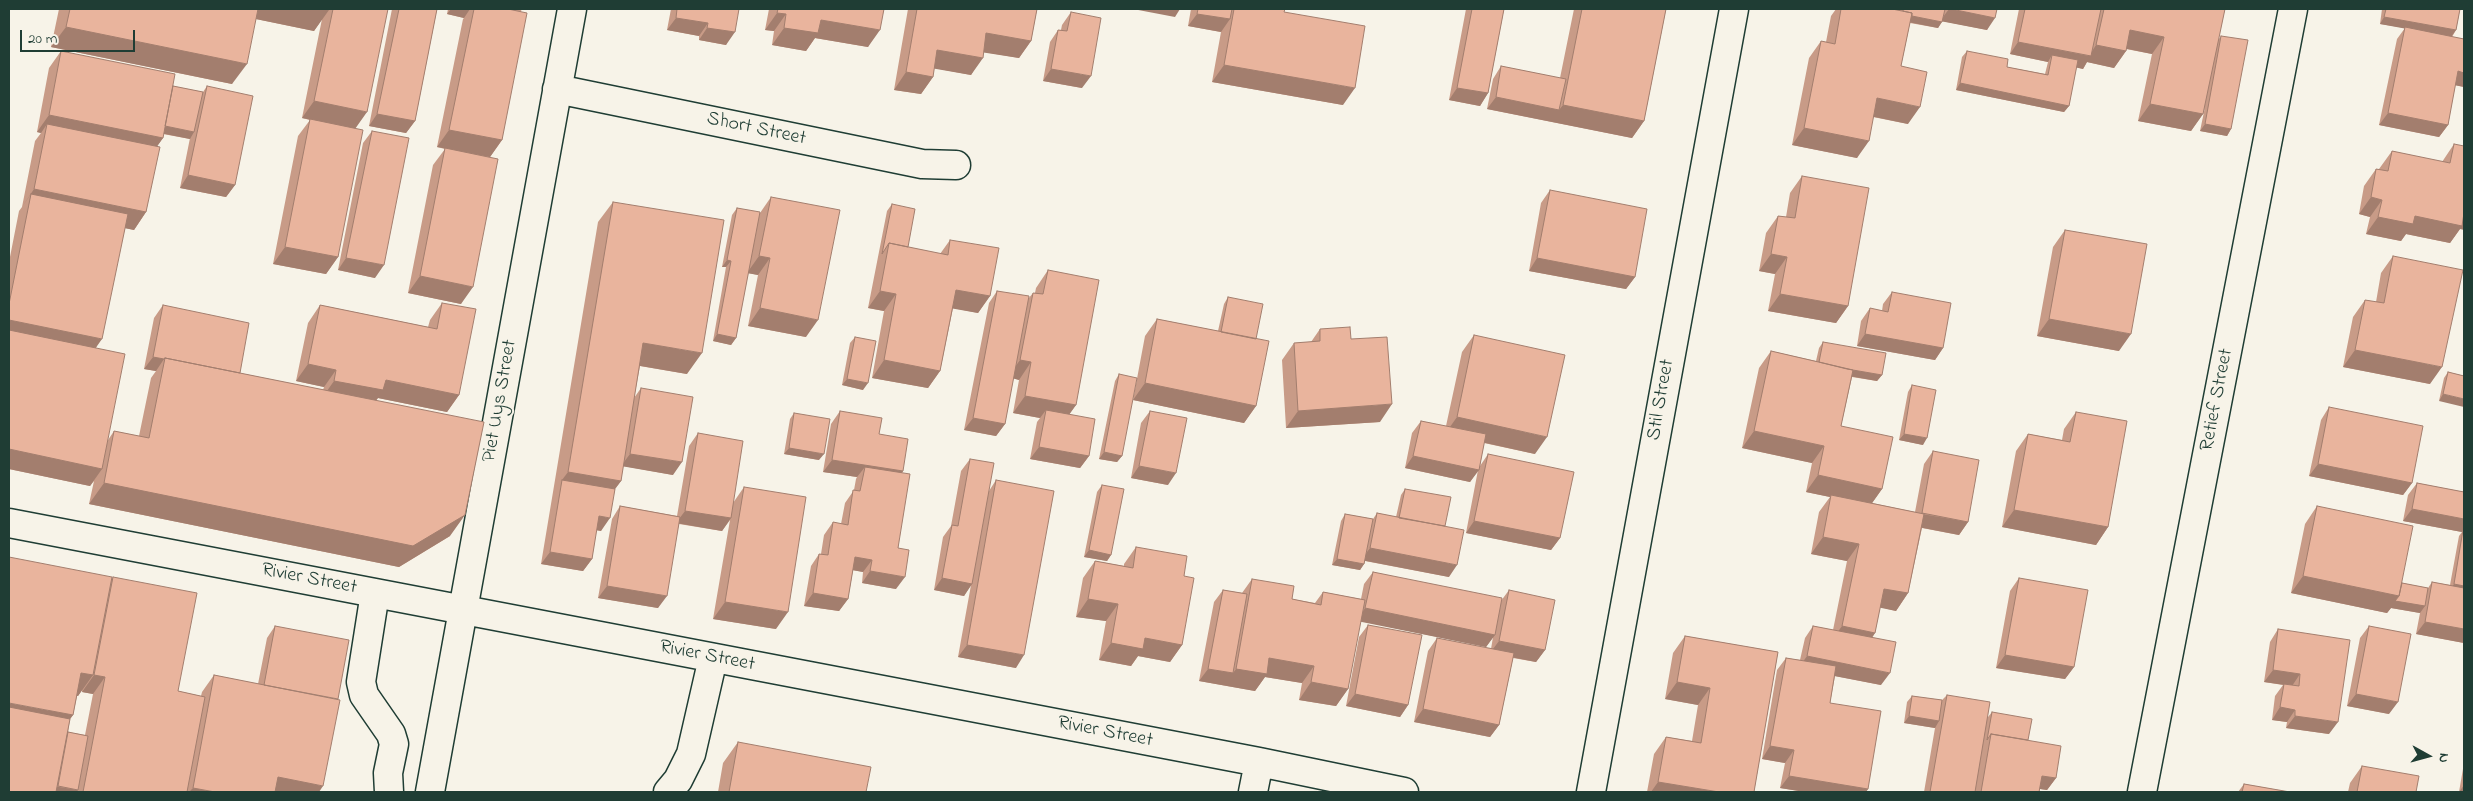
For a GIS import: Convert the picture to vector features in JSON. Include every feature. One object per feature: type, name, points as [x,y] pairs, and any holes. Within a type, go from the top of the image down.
[{"type":"street","name":"Piet Uys Street","points":[[430,792],[572,9]]},
{"type":"street","name":"Stil Street","points":[[1591,792],[1734,9]]},
{"type":"street","name":"Retief Street","points":[[2142,792],[2293,9]]},
{"type":"street","name":"Short Street","points":[[557,89],[922,164],[956,165]]},
{"type":"street","name":"Rivier Street","points":[[9,523],[1259,762],[1404,792]]},
{"type":"street","points":[[375,593],[361,682],[364,695],[391,734],[394,744],[388,774],[389,792]]},
{"type":"street","points":[[668,792],[678,780],[691,754],[713,658]]},
{"type":"street","points":[[1253,792],[1259,762]]},
{"type":"building","points":[[70,9],[258,9],[247,64],[66,27]]},
{"type":"building","points":[[333,9],[388,9],[367,112],[314,101]]},
{"type":"building","points":[[399,9],[437,9],[415,121],[377,114]]},
{"type":"building","points":[[474,9],[508,9],[527,13],[502,140],[449,130]]},
{"type":"building","points":[[677,9],[739,9],[735,32],[707,28],[708,23],[676,18]]},
{"type":"building","points":[[778,9],[884,9],[880,30],[821,20],[818,33],[784,28],[786,14],[777,13]]},
{"type":"building","points":[[917,9],[1037,9],[1031,41],[986,33],[983,58],[937,50],[933,77],[906,72]]},
{"type":"building","points":[[1198,9],[1232,9],[1230,19],[1197,14]]},
{"type":"building","points":[[1234,9],[1285,9],[1284,12],[1365,26],[1355,88],[1224,65]]},
{"type":"building","points":[[1472,9],[1504,9],[1488,93],[1457,88]]},
{"type":"building","points":[[1582,9],[1666,9],[1644,121],[1563,105]]},
{"type":"building","points":[[1841,9],[1892,9],[1912,13],[1901,66],[1927,72],[1920,107],[1877,98],[1869,141],[1804,128],[1821,41],[1835,44]]},
{"type":"building","points":[[1903,9],[1945,9],[1942,22],[1912,16],[1912,13],[1903,11]]},
{"type":"building","points":[[1951,9],[1997,9],[1995,18]]},
{"type":"building","points":[[2025,9],[2101,9],[2091,56],[2018,42]]},
{"type":"building","points":[[2104,9],[2225,9],[2203,114],[2150,104],[2164,37],[2130,30],[2126,51],[2096,45]]},
{"type":"building","points":[[2386,9],[2460,9],[2456,30],[2384,17]]},
{"type":"building","points":[[1071,12],[1101,18],[1091,76],[1051,69],[1058,30],[1067,31]]},
{"type":"building","points":[[2405,27],[2464,39],[2464,73],[2458,71],[2448,125],[2388,113]]},
{"type":"building","points":[[2221,36],[2248,40],[2231,129],[2205,124]]},
{"type":"building","points":[[61,51],[175,74],[163,138],[49,115]]},
{"type":"building","points":[[1967,51],[2008,59],[2007,67],[2048,75],[2052,55],[2078,60],[2069,106],[1960,83]]},
{"type":"building","points":[[1501,66],[1566,79],[1559,110],[1496,97]]},
{"type":"building","points":[[173,86],[203,92],[194,132],[165,126]]},
{"type":"building","points":[[207,86],[253,96],[235,185],[188,175]]},
{"type":"building","points":[[310,119],[363,130],[338,257],[285,247]]},
{"type":"building","points":[[47,124],[160,147],[146,212],[34,189]]},
{"type":"building","points":[[372,131],[409,138],[384,265],[346,258]]},
{"type":"building","points":[[2454,144],[2464,146],[2464,213],[2462,226],[2415,216],[2413,224],[2378,217],[2382,200],[2371,197],[2376,169],[2388,171],[2392,151],[2450,163]]},
{"type":"building","points":[[445,148],[498,159],[473,287],[420,276]]},
{"type":"building","points":[[1802,176],[1869,188],[1848,306],[1780,294],[1787,257],[1771,254],[1778,216],[1795,218]]},
{"type":"building","points":[[1550,190],[1647,209],[1635,277],[1537,258]]},
{"type":"building","points":[[31,194],[128,214],[102,339],[9,320],[9,304]]},
{"type":"building","points":[[771,197],[840,210],[818,320],[760,308],[770,258],[759,256]]},
{"type":"building","points":[[613,202],[724,220],[702,353],[643,343],[621,481],[568,472]]},
{"type":"building","points":[[892,204],[915,209],[908,247],[889,243],[882,254]]},
{"type":"building","points":[[737,208],[760,212],[736,338],[717,334],[731,261],[727,260]]},
{"type":"building","points":[[2065,230],[2147,244],[2131,334],[2049,319]]},
{"type":"building","points":[[950,240],[999,248],[990,296],[956,290],[940,371],[884,360],[896,294],[880,291],[889,243],[948,255]]},
{"type":"building","points":[[2393,256],[2463,270],[2442,367],[2355,350],[2365,300],[2384,303]]},
{"type":"building","points":[[1048,270],[1099,280],[1076,405],[1025,396],[1031,362],[1020,360],[1033,293],[1043,294]]},
{"type":"building","points":[[997,291],[1029,296],[1005,424],[973,418]]},
{"type":"building","points":[[1892,292],[1951,303],[1943,348],[1865,334],[1870,308],[1888,312]]},
{"type":"building","points":[[1228,297],[1263,304],[1256,339],[1221,332]]},
{"type":"building","points":[[442,303],[476,309],[459,395],[386,380],[383,390],[334,381],[336,370],[308,364],[320,305],[437,329]]},
{"type":"building","points":[[163,305],[249,323],[240,373],[153,357]]},
{"type":"building","points":[[1157,319],[1269,341],[1256,406],[1145,383]]},
{"type":"building","points":[[1350,327],[1351,339],[1387,337],[1392,404],[1298,411],[1294,343],[1320,341],[1320,329]]},
{"type":"building","points":[[9,330],[125,354],[102,469],[9,449]]},
{"type":"building","points":[[1474,335],[1565,355],[1547,437],[1457,417]]},
{"type":"building","points":[[855,337],[876,341],[868,383],[847,379]]},
{"type":"building","points":[[1823,342],[1886,353],[1882,375],[1819,362]]},
{"type":"building","points":[[1771,351],[1853,370],[1841,426],[1893,437],[1882,489],[1818,475],[1824,446],[1754,431]]},
{"type":"building","points":[[165,358],[484,422],[465,515],[413,546],[104,483],[114,431],[149,438]]},
{"type":"building","points":[[2448,372],[2464,376],[2464,399],[2443,394]]},
{"type":"building","points":[[1119,374],[1137,378],[1122,456],[1104,452]]},
{"type":"building","points":[[1912,385],[1936,390],[1927,438],[1904,434]]},
{"type":"building","points":[[641,388],[693,397],[682,462],[630,454]]},
{"type":"building","points":[[2329,407],[2423,426],[2412,483],[2318,464]]},
{"type":"building","points":[[1046,410],[1095,419],[1089,456],[1039,447]]},
{"type":"building","points":[[840,411],[882,418],[879,434],[908,439],[903,471],[832,460]]},
{"type":"building","points":[[1150,411],[1187,418],[1176,473],[1139,466]]},
{"type":"building","points":[[2076,412],[2127,421],[2108,527],[2014,510],[2028,434],[2070,442]]},
{"type":"building","points":[[794,413],[830,419],[824,454],[789,448]]},
{"type":"building","points":[[1421,421],[1486,434],[1479,470],[1413,456]]},
{"type":"building","points":[[698,433],[743,441],[731,518],[685,511]]},
{"type":"building","points":[[1933,451],[1979,460],[1968,522],[1922,513]]},
{"type":"building","points":[[1488,454],[1574,472],[1560,538],[1474,521]]},
{"type":"building","points":[[970,459],[994,463],[972,584],[942,578],[952,525],[958,526]]},
{"type":"building","points":[[865,467],[910,474],[898,548],[909,550],[905,577],[870,571],[872,560],[855,557],[848,599],[813,593],[819,554],[828,555],[833,522],[848,525],[853,490],[860,491]]},
{"type":"building","points":[[562,480],[615,489],[610,518],[599,516],[592,559],[550,552]]},
{"type":"building","points":[[996,480],[1054,491],[1024,655],[967,645]]},
{"type":"building","points":[[2417,483],[2464,492],[2464,519],[2412,509]]},
{"type":"building","points":[[1102,485],[1124,489],[1111,555],[1089,550]]},
{"type":"building","points":[[744,487],[806,497],[788,612],[725,602]]},
{"type":"building","points":[[1405,489],[1451,497],[1445,526],[1399,518]]},
{"type":"building","points":[[1831,495],[1924,514],[1908,593],[1884,589],[1875,633],[1842,626],[1859,544],[1823,537]]},
{"type":"building","points":[[620,506],[680,517],[667,596],[607,586]]},
{"type":"building","points":[[2317,506],[2413,526],[2399,596],[2303,576]]},
{"type":"building","points":[[1377,513],[1464,530],[1457,565],[1370,548]]},
{"type":"building","points":[[1345,514],[1373,519],[1364,564],[1337,559]]},
{"type":"building","points":[[2464,530],[2464,586],[2454,584]]},
{"type":"building","points":[[1136,547],[1187,556],[1184,576],[1194,578],[1182,645],[1145,638],[1143,649],[1111,643],[1118,604],[1088,599],[1095,561],[1133,568]]},
{"type":"building","points":[[9,557],[112,577],[93,675],[81,673],[73,715],[9,703]]},
{"type":"building","points":[[1373,572],[1502,598],[1495,635],[1365,608]]},
{"type":"building","points":[[113,577],[197,593],[178,691],[205,697],[187,792],[83,792],[105,677],[94,675]]},
{"type":"building","points":[[2019,578],[2088,590],[2074,667],[2005,655]]},
{"type":"building","points":[[1252,579],[1294,586],[1292,599],[1321,605],[1323,592],[1365,600],[1348,689],[1311,682],[1314,666],[1269,658],[1267,674],[1236,669]]},
{"type":"building","points":[[2432,582],[2464,588],[2464,629],[2425,622]]},
{"type":"building","points":[[2402,583],[2428,588],[2425,606],[2395,601],[2399,596]]},
{"type":"building","points":[[1223,590],[1247,594],[1233,673],[1208,669]]},
{"type":"building","points":[[1509,590],[1555,600],[1545,650],[1499,641]]},
{"type":"building","points":[[1368,625],[1422,635],[1408,705],[1355,694]]},
{"type":"building","points":[[275,626],[349,640],[338,699],[264,685]]},
{"type":"building","points":[[1813,626],[1896,642],[1890,673],[1807,656]]},
{"type":"building","points":[[2369,626],[2411,634],[2398,702],[2356,694]]},
{"type":"building","points":[[2278,629],[2350,640],[2338,722],[2295,716],[2295,710],[2280,707],[2284,684],[2299,686],[2300,674],[2273,670]]},
{"type":"building","points":[[1685,636],[1778,652],[1754,792],[1719,792],[1658,782],[1666,737],[1701,743],[1710,688],[1677,682]]},
{"type":"building","points":[[1437,638],[1514,653],[1499,725],[1423,709]]},
{"type":"building","points":[[1786,658],[1836,666],[1830,703],[1881,711],[1868,789],[1789,776],[1794,750],[1770,746]]},
{"type":"building","points":[[214,675],[340,700],[323,786],[278,777],[275,792],[215,792],[193,788]]},
{"type":"building","points":[[1947,695],[1990,702],[1975,792],[1930,792]]},
{"type":"building","points":[[1912,696],[1942,700],[1939,721],[1909,716]]},
{"type":"building","points":[[9,707],[70,719],[56,792],[9,792]]},
{"type":"building","points":[[1992,712],[2032,719],[2028,740],[1991,734],[1987,740]]},
{"type":"building","points":[[68,732],[88,736],[78,790],[58,786]]},
{"type":"building","points":[[1991,734],[2061,746],[2056,778],[2042,776],[2039,792],[1981,792]]},
{"type":"building","points":[[738,742],[871,767],[866,792],[729,792]]},
{"type":"building","points":[[2362,766],[2419,776],[2416,792],[2357,792]]},
{"type":"building","points":[[2244,784],[2290,792],[2242,792]]}]
